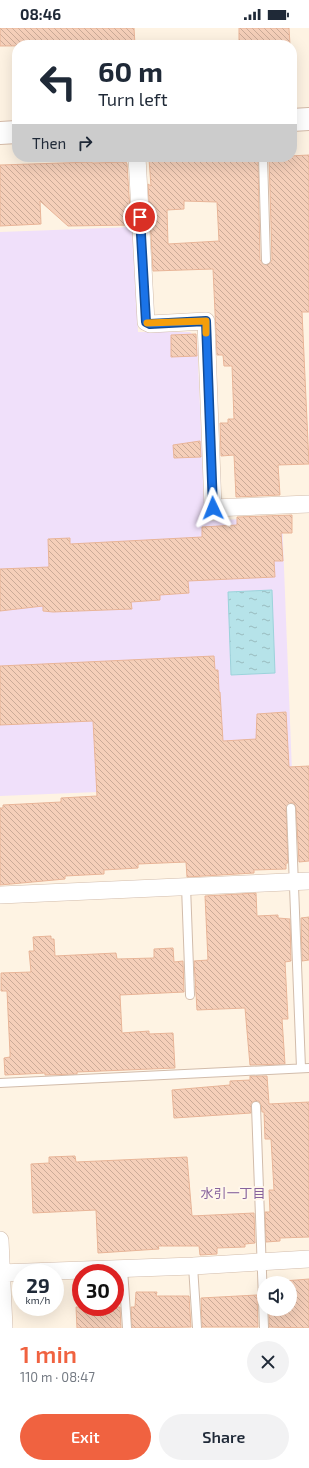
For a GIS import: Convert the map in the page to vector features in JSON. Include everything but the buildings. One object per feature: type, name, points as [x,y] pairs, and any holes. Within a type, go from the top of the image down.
[{"type":"main road","points":[[297,120],[309,119]]},
{"type":"main road","points":[[0,133],[12,132]]},
{"type":"street","points":[[137,162],[146,322],[150,324],[206,321],[213,508],[309,504]]},
{"type":"street","points":[[0,894],[301,881]]},
{"type":"street","points":[[0,1240],[4,1328]]},
{"type":"street","points":[[124,1269],[309,1259]]},
{"type":"street","points":[[1,1273],[72,1271]]},
{"type":"lane","points":[[263,162],[266,260]]},
{"type":"lane","points":[[0,1083],[305,1068],[301,881],[291,808]]},
{"type":"lane","points":[[186,886],[190,995]]},
{"type":"lane","points":[[256,1106],[263,1262],[264,1328]]},
{"type":"lane","points":[[193,1266],[196,1328]]},
{"type":"lane","points":[[124,1284],[127,1328]]},
{"type":"shaded area","points":[[134,227],[138,332],[190,332],[197,339],[205,521],[282,517],[292,772],[98,792],[0,796],[0,232]]},
{"type":"water","points":[[272,590],[275,673],[231,675],[228,592]]},
{"type":"slow traffic","points":[[147,323],[206,321],[206,333]]},
{"type":"district","name":"水引一丁目","points":[[233,1193]]},
{"type":"route","points":[[140,217],[146,322],[150,324],[206,321],[213,508]]}]
